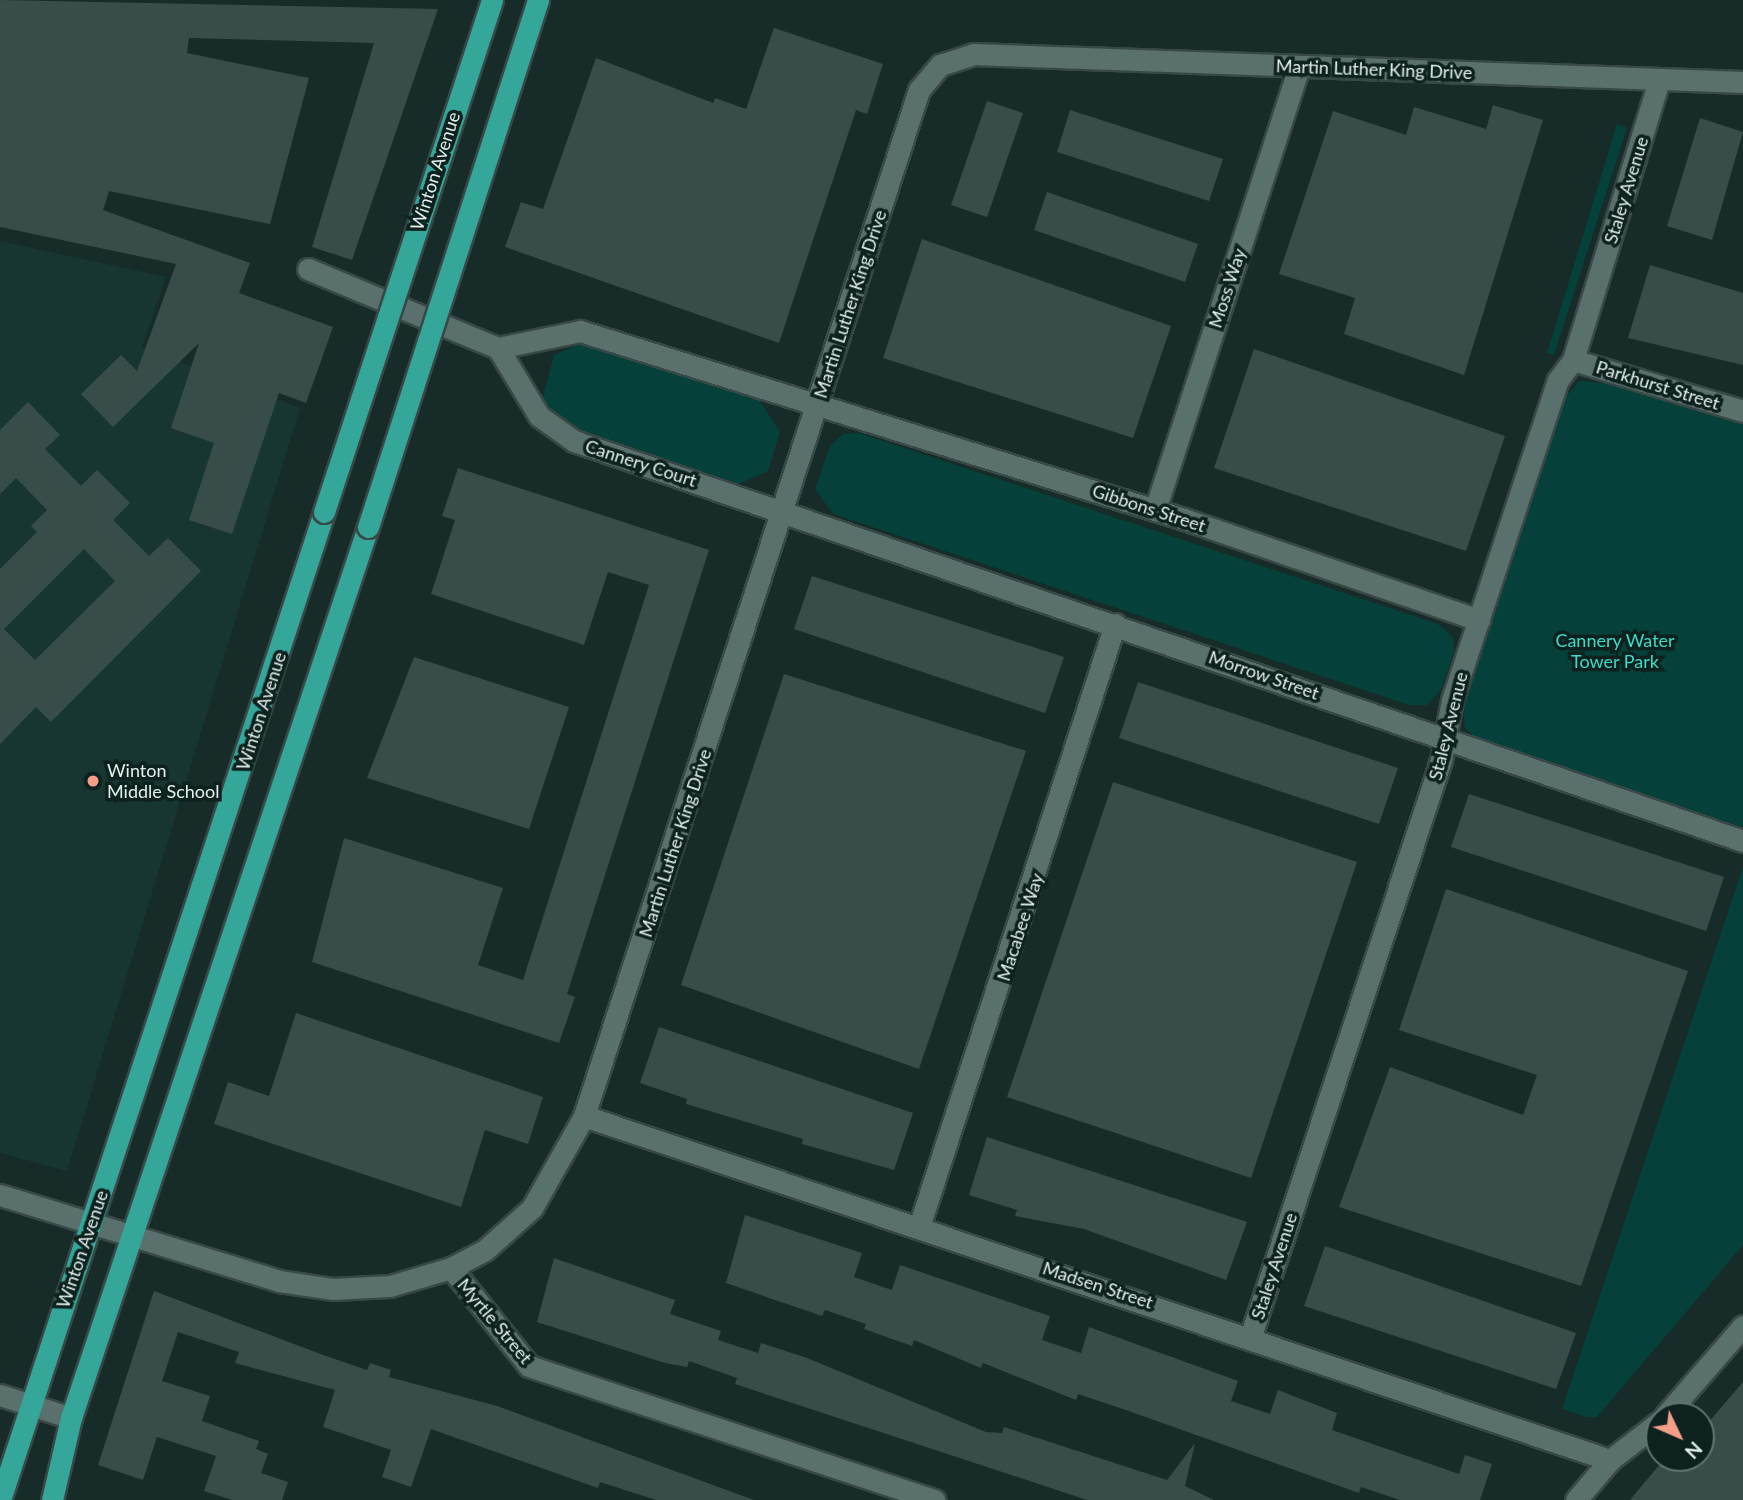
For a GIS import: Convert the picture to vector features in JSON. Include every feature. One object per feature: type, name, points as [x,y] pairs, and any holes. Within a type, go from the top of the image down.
[{"type":"main road","name":"Winton Avenue","points":[[0,1500],[29,1404],[91,1223],[492,0]]},
{"type":"main road","points":[[52,1500],[71,1418],[368,527],[538,0]]},
{"type":"street","name":"Martin Luther King Drive","points":[[451,1268],[485,1250],[532,1208],[584,1116],[919,90],[940,65],[973,54],[1743,82]]},
{"type":"street","name":"Moss Way","points":[[1155,510],[1299,67]]},
{"type":"street","name":"Staley Avenue","points":[[1251,1335],[1558,380],[1573,360],[1659,80]]},
{"type":"street","points":[[308,270],[498,348],[580,331],[818,404]]},
{"type":"street","name":"Cannery Court","points":[[498,348],[539,416],[574,441],[784,510]]},
{"type":"street","name":"Parkhurst Street","points":[[1573,360],[1743,411]]},
{"type":"street","name":"Gibbons Street","points":[[818,404],[1155,510],[1479,620]]},
{"type":"street","name":"Morrow Street","points":[[784,510],[1743,841]]},
{"type":"street","name":"Macabee Way","points":[[919,1227],[1115,624]]},
{"type":"street","name":"Madsen Street","points":[[584,1116],[1251,1335],[1610,1460]]},
{"type":"street","name":"Myrtle Street","points":[[0,1195],[131,1237],[301,1286],[390,1286],[451,1268],[529,1366],[934,1500]]},
{"type":"street","points":[[1677,1402],[1743,1326]]},
{"type":"street","points":[[0,1395],[71,1418]]},
{"type":"street","points":[[1576,1500],[1610,1460],[1645,1433]]},
{"type":"shaded area","name":"Winton Middle School","points":[[0,241],[166,277],[142,347],[300,408],[67,1171],[0,1153]]},
{"type":"green space","points":[[1617,124],[1627,128],[1554,355],[1547,353]]},
{"type":"green space","points":[[582,343],[760,401],[780,432],[768,471],[739,484],[557,422],[543,397],[554,355]]},
{"type":"green space","name":"Cannery Water Tower Park","points":[[1579,381],[1605,383],[1743,425],[1743,827],[1480,741],[1465,728],[1463,703],[1563,400]]},
{"type":"green space","points":[[859,433],[1438,624],[1453,637],[1454,652],[1441,690],[1427,705],[1409,705],[833,514],[815,489],[830,446],[843,434]]},
{"type":"green space","points":[[1743,867],[1743,1245],[1597,1417],[1586,1417],[1562,1409]]},
{"type":"building","points":[[0,0],[438,9],[352,260],[312,247],[374,43],[189,38],[187,53],[309,78],[270,224],[109,191],[103,210],[250,263],[239,293],[333,327],[306,403],[279,393],[232,534],[189,520],[214,443],[171,428],[199,343],[113,427],[81,394],[121,355],[137,371],[176,264],[0,227]]},
{"type":"building","points":[[774,28],[883,64],[867,114],[856,110],[779,343],[505,247],[521,202],[543,209],[596,58],[713,103],[715,98],[746,109]]},
{"type":"building","points":[[987,101],[1023,113],[987,217],[951,205]]},
{"type":"building","points":[[1493,105],[1543,120],[1464,375],[1344,334],[1355,298],[1279,274],[1333,111],[1406,135],[1414,107],[1486,129]]},
{"type":"building","points":[[1070,110],[1223,159],[1209,201],[1057,152]]},
{"type":"building","points":[[1700,118],[1743,132],[1712,240],[1667,226]]},
{"type":"building","points":[[1047,192],[1198,244],[1185,282],[1034,230]]},
{"type":"building","points":[[922,239],[1171,326],[1133,438],[883,358]]},
{"type":"building","points":[[1650,265],[1743,293],[1743,365],[1628,338]]},
{"type":"building","points":[[1254,349],[1505,436],[1466,551],[1214,468]]},
{"type":"building","points":[[28,402],[60,435],[45,449],[81,486],[97,470],[130,503],[113,520],[149,556],[168,538],[201,571],[51,722],[36,707],[0,744],[0,569],[37,532],[31,526],[47,510],[16,478],[0,494],[0,430]],"holes":[[[84,549],[115,581],[35,660],[4,629]]]},
{"type":"building","points":[[458,468],[709,550],[567,994],[575,997],[559,1043],[312,962],[344,838],[503,888],[478,965],[523,980],[649,585],[608,572],[584,645],[431,594],[455,520],[442,516]]},
{"type":"building","points":[[812,576],[1064,657],[1045,713],[794,629]]},
{"type":"building","points":[[414,657],[569,707],[529,829],[367,778]]},
{"type":"building","points":[[784,674],[1026,751],[919,1069],[681,985]]},
{"type":"building","points":[[1138,682],[1398,768],[1379,824],[1119,738]]},
{"type":"building","points":[[1113,782],[1357,862],[1251,1178],[1007,1097]]},
{"type":"building","points":[[1469,794],[1724,877],[1706,931],[1451,847]]},
{"type":"building","points":[[1446,889],[1688,971],[1581,1286],[1339,1207],[1390,1067],[1523,1115],[1537,1075],[1399,1030]]},
{"type":"building","points":[[296,1013],[543,1097],[528,1144],[485,1130],[461,1207],[214,1124],[228,1082],[269,1096]]},
{"type":"building","points":[[659,1027],[913,1113],[894,1170],[802,1144],[803,1139],[686,1104],[687,1099],[640,1083]]},
{"type":"building","points":[[987,1137],[1247,1222],[1226,1280],[1084,1229],[1015,1216],[1017,1210],[969,1195]]},
{"type":"building","points":[[745,1215],[862,1253],[854,1277],[892,1290],[900,1265],[1050,1316],[1042,1340],[1081,1353],[1089,1327],[1238,1381],[1231,1401],[1270,1414],[1278,1390],[1337,1413],[1332,1430],[1459,1474],[1465,1455],[1492,1464],[1480,1500],[1400,1500],[1361,1487],[1359,1493],[1078,1394],[1076,1400],[983,1363],[981,1368],[914,1340],[912,1346],[864,1329],[866,1324],[825,1310],[822,1316],[726,1283]]},
{"type":"building","points":[[1325,1246],[1576,1333],[1556,1389],[1304,1306]]},
{"type":"building","points":[[554,1258],[675,1300],[670,1314],[721,1331],[718,1340],[758,1353],[761,1343],[807,1358],[986,1432],[1002,1433],[1004,1427],[1167,1480],[1195,1443],[1185,1486],[1214,1500],[1087,1500],[735,1384],[737,1378],[689,1361],[687,1367],[665,1363],[537,1322]]},
{"type":"building","points":[[154,1291],[323,1355],[367,1370],[370,1363],[391,1370],[389,1377],[497,1406],[754,1500],[656,1500],[600,1482],[598,1488],[431,1429],[411,1487],[382,1477],[391,1450],[323,1427],[335,1390],[235,1363],[239,1352],[178,1332],[162,1381],[210,1396],[202,1421],[259,1441],[256,1449],[268,1454],[261,1473],[288,1482],[282,1500],[232,1500],[204,1491],[216,1456],[157,1437],[143,1480],[98,1465]]},
{"type":"building","points":[[1743,1382],[1743,1500],[1630,1500],[1653,1472],[1715,1472],[1715,1415]]},
{"type":"place","name":"Winton Middle School","points":[[93,781]]}]
